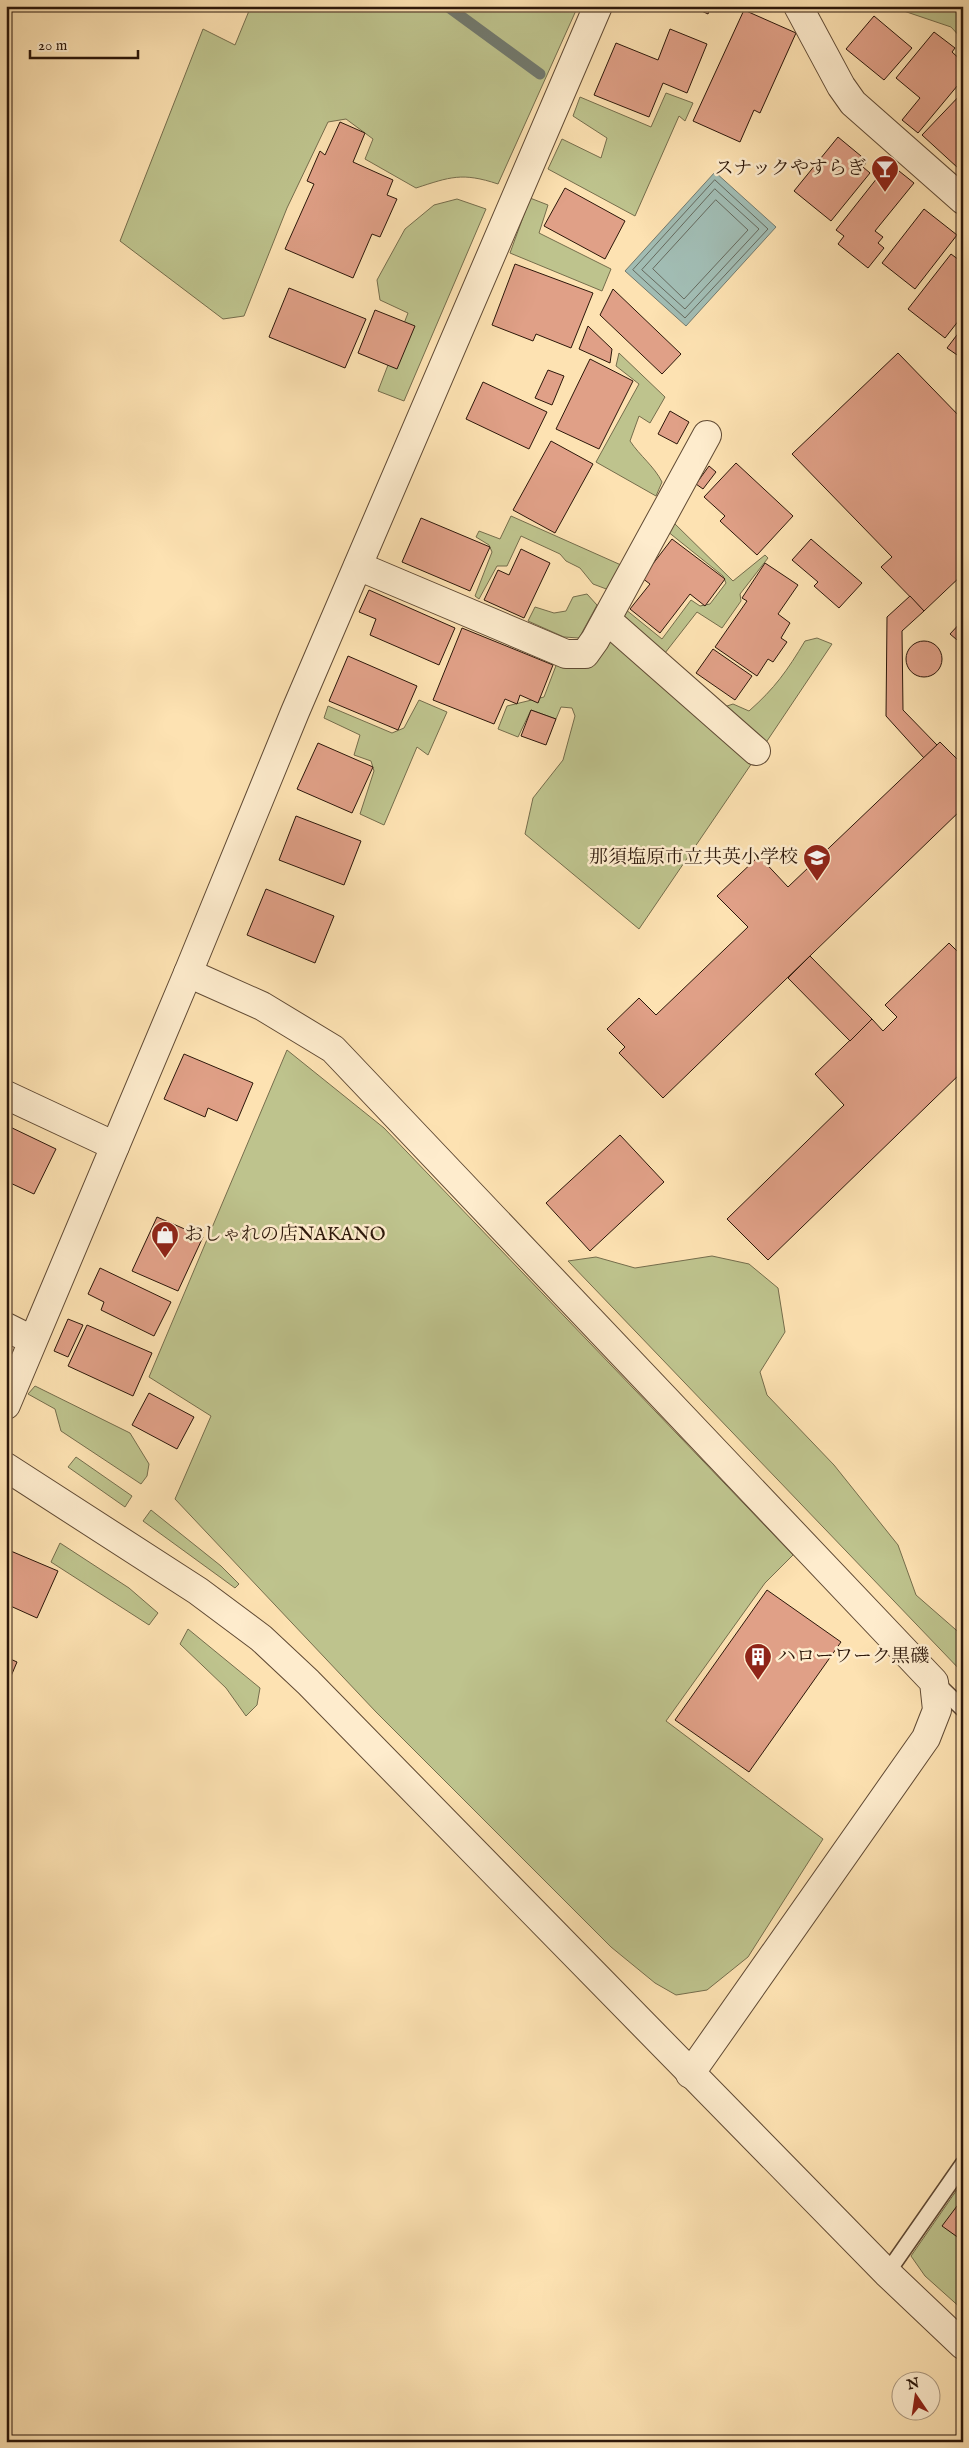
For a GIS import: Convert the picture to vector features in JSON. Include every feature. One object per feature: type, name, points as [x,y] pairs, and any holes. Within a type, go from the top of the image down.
[{"type":"street","points":[[6,1405],[358,566],[598,6]]},
{"type":"street","points":[[798,6],[840,86],[853,103],[963,200]]},
{"type":"street","points":[[358,566],[566,654],[585,654],[596,640],[707,435]]},
{"type":"street","points":[[606,620],[756,751]]},
{"type":"street","points":[[188,974],[262,1006],[333,1049],[934,1682],[937,1710],[926,1738],[690,2074]]},
{"type":"street","points":[[6,1095],[115,1146]]},
{"type":"street","points":[[6,1327],[32,1340]]},
{"type":"street","points":[[6,1467],[198,1591],[261,1638],[308,1682],[887,2273],[963,2345]]},
{"type":"lane","points":[[934,1682],[963,1710]]},
{"type":"lane","points":[[887,2273],[963,2164]]},
{"type":"green space","points":[[251,6],[578,6],[498,184],[475,178],[456,177],[416,188],[365,159],[373,139],[346,119],[328,122],[287,208],[244,316],[223,319],[120,241],[203,29],[235,45]]},
{"type":"green space","points":[[889,6],[963,6],[963,40],[951,27]]},
{"type":"green space","points":[[666,93],[693,103],[685,121],[679,116],[635,216],[548,169],[562,139],[601,158],[607,138],[573,116],[580,97],[651,127]]},
{"type":"green space","points":[[530,198],[548,205],[539,233],[611,269],[602,291],[510,253]]},
{"type":"green space","points":[[457,199],[486,209],[404,401],[378,391],[408,313],[380,300],[377,280],[405,229],[434,205]]},
{"type":"green space","points":[[619,353],[665,397],[650,423],[639,416],[630,441],[662,482],[656,496],[596,462],[639,384],[616,366]]},
{"type":"green space","points":[[511,516],[621,565],[609,590],[593,584],[580,568],[566,561],[560,554],[521,536],[507,566],[497,566],[479,599],[475,596],[492,552],[489,545],[476,537],[479,531],[500,539]]},
{"type":"green space","points":[[673,522],[733,581],[765,555],[768,558],[740,594],[741,601],[722,628],[697,612],[665,653],[622,614],[625,609],[662,639],[691,600],[700,606],[710,604],[726,583],[723,576],[667,531]]},
{"type":"green space","points":[[587,594],[597,605],[579,638],[564,637],[528,621],[535,607],[554,613],[566,611],[573,597]]},
{"type":"green space","points":[[817,638],[832,644],[765,744],[724,707],[733,704],[749,711],[780,679],[805,641]]},
{"type":"green space","points":[[605,640],[617,640],[754,760],[639,929],[525,834],[533,798],[563,760],[575,716],[572,708],[561,707],[556,719],[531,710],[518,737],[498,729],[507,706],[544,697],[557,663]]},
{"type":"green space","points":[[419,700],[447,712],[428,755],[417,747],[384,825],[360,814],[374,771],[371,761],[354,755],[360,735],[324,718],[328,706],[392,733],[404,728]]},
{"type":"green space","points":[[287,1050],[384,1128],[793,1555],[765,1583],[666,1721],[823,1839],[748,1957],[707,1990],[676,1995],[655,1983],[611,1947],[376,1712],[175,1499],[211,1416],[149,1377]]},
{"type":"green space","points":[[712,1256],[749,1264],[778,1288],[785,1332],[760,1372],[767,1395],[834,1465],[898,1545],[916,1595],[963,1636],[963,1673],[568,1261],[596,1257],[635,1268]]},
{"type":"green space","points":[[35,1386],[130,1433],[149,1464],[147,1476],[141,1484],[61,1431],[55,1409],[28,1394]]},
{"type":"green space","points":[[76,1457],[132,1496],[125,1507],[68,1467]]},
{"type":"green space","points":[[151,1510],[221,1566],[239,1584],[235,1588],[143,1521]]},
{"type":"green space","points":[[60,1543],[129,1588],[158,1613],[149,1625],[51,1562]]},
{"type":"green space","points":[[188,1629],[260,1688],[257,1705],[246,1716],[226,1688],[180,1644]]},
{"type":"green space","points":[[963,2181],[963,2310],[925,2276],[911,2256]]},
{"type":"water","points":[[715,172],[776,227],[686,326],[625,271]]},
{"type":"building","points":[[691,6],[711,6],[708,14]]},
{"type":"building","points":[[744,10],[796,33],[760,113],[754,110],[740,142],[693,121]]},
{"type":"building","points":[[874,16],[912,48],[884,80],[846,49]]},
{"type":"building","points":[[670,29],[707,44],[687,93],[663,83],[649,117],[594,95],[616,43],[658,60]]},
{"type":"building","points":[[934,32],[955,48],[952,52],[963,62],[963,79],[918,133],[902,120],[920,98],[896,78]]},
{"type":"building","points":[[963,92],[963,163],[958,168],[922,135]]},
{"type":"building","points":[[340,122],[365,133],[353,162],[393,180],[387,195],[397,199],[380,237],[372,234],[353,278],[285,249],[314,184],[307,181],[320,151],[325,155]]},
{"type":"building","points":[[838,137],[867,161],[863,167],[870,173],[831,221],[794,191]]},
{"type":"building","points":[[889,163],[914,183],[875,231],[883,237],[878,243],[884,248],[868,268],[838,244],[844,236],[836,230]]},
{"type":"building","points":[[565,188],[625,221],[605,259],[544,226]]},
{"type":"building","points":[[924,209],[957,235],[915,289],[882,263]]},
{"type":"building","points":[[951,254],[963,263],[963,315],[945,338],[908,309]]},
{"type":"building","points":[[515,264],[593,293],[571,348],[536,334],[533,341],[492,325]]},
{"type":"building","points":[[289,288],[366,319],[345,368],[269,337]]},
{"type":"building","points":[[613,289],[681,354],[662,374],[600,315]]},
{"type":"building","points":[[375,310],[415,326],[397,369],[358,353]]},
{"type":"building","points":[[588,326],[612,349],[610,363],[579,349]]},
{"type":"building","points":[[963,327],[963,359],[947,348]]},
{"type":"building","points":[[898,353],[963,420],[963,574],[924,611],[881,567],[892,557],[792,454]]},
{"type":"building","points":[[590,359],[633,381],[599,449],[556,429]]},
{"type":"building","points":[[548,370],[564,376],[552,405],[535,398]]},
{"type":"building","points":[[483,382],[547,412],[529,449],[466,419]]},
{"type":"building","points":[[670,411],[689,422],[677,444],[658,434]]},
{"type":"building","points":[[551,441],[593,464],[555,533],[513,510]]},
{"type":"building","points":[[736,463],[793,516],[757,555],[720,521],[725,516],[704,497]]},
{"type":"building","points":[[709,466],[716,472],[703,489],[696,484]]},
{"type":"building","points":[[421,518],[490,547],[470,591],[402,562]]},
{"type":"building","points":[[672,539],[725,579],[705,606],[690,594],[660,633],[630,609],[650,584],[642,578]]},
{"type":"building","points":[[811,539],[862,583],[839,608],[814,586],[818,582],[792,560]]},
{"type":"building","points":[[521,549],[550,563],[524,618],[484,600],[498,570],[509,575]]},
{"type":"building","points":[[765,563],[798,585],[778,614],[790,623],[781,638],[787,642],[773,662],[768,659],[757,676],[715,647],[747,601],[742,598]]},
{"type":"building","points":[[369,590],[455,628],[439,665],[370,635],[376,619],[359,612]]},
{"type":"building","points":[[910,596],[924,611],[902,631],[903,710],[937,745],[924,758],[886,716],[887,617]]},
{"type":"building","points":[[963,620],[963,645],[950,634]]},
{"type":"building","points":[[462,628],[553,665],[538,703],[520,695],[517,704],[505,699],[494,724],[433,700]]},
{"type":"building","points":[[924,641],[931,642],[937,646],[941,652],[941,666],[937,672],[931,676],[924,677],[917,676],[911,672],[907,666],[906,659],[907,652],[911,646],[917,642]]},
{"type":"building","points":[[713,649],[752,676],[735,700],[696,673]]},
{"type":"building","points":[[348,656],[417,686],[398,730],[329,701]]},
{"type":"building","points":[[531,710],[556,719],[546,745],[521,736]]},
{"type":"building","points":[[940,742],[963,765],[963,808],[663,1098],[619,1053],[625,1047],[607,1029],[639,998],[656,1015],[748,927],[717,896],[759,856],[788,887]]},
{"type":"building","points":[[318,743],[373,767],[352,813],[297,789]]},
{"type":"building","points":[[296,816],[361,841],[344,885],[279,860]]},
{"type":"building","points":[[266,889],[334,916],[315,963],[247,935]]},
{"type":"building","points":[[949,943],[963,957],[963,1071],[768,1260],[727,1219],[844,1105],[815,1074],[872,1019],[883,1031],[897,1017],[885,1005]]},
{"type":"building","points":[[810,956],[872,1019],[850,1041],[788,978]]},
{"type":"building","points":[[184,1054],[253,1083],[237,1121],[208,1108],[205,1117],[164,1099]]},
{"type":"building","points":[[6,1125],[56,1149],[34,1194],[6,1181]]},
{"type":"building","points":[[620,1135],[664,1182],[590,1251],[546,1203]]},
{"type":"building","points":[[157,1217],[203,1237],[178,1291],[132,1271]]},
{"type":"building","points":[[100,1268],[171,1302],[154,1336],[101,1310],[104,1302],[88,1294]]},
{"type":"building","points":[[68,1319],[83,1325],[68,1357],[54,1351]]},
{"type":"building","points":[[87,1325],[152,1353],[133,1396],[68,1366]]},
{"type":"building","points":[[149,1393],[194,1417],[177,1449],[132,1425]]},
{"type":"building","points":[[6,1549],[58,1571],[37,1618],[6,1604]]},
{"type":"building","name":"ハローワーク黒磯","points":[[767,1590],[841,1642],[749,1772],[675,1720]]},
{"type":"building","points":[[6,1657],[17,1662],[6,1688]]},
{"type":"building","points":[[963,2198],[963,2241],[942,2226]]},
{"type":"waterway","points":[[447,6],[540,74]]},
{"type":"place","name":"スナックやすらぎ","points":[[885,193]]},
{"type":"place","name":"那須塩原市立共英小学校","points":[[817,882]]},
{"type":"place","name":"おしゃれの店NAKANO","points":[[165,1259]]},
{"type":"place","name":"ハローワーク黒磯","points":[[758,1681]]}]
